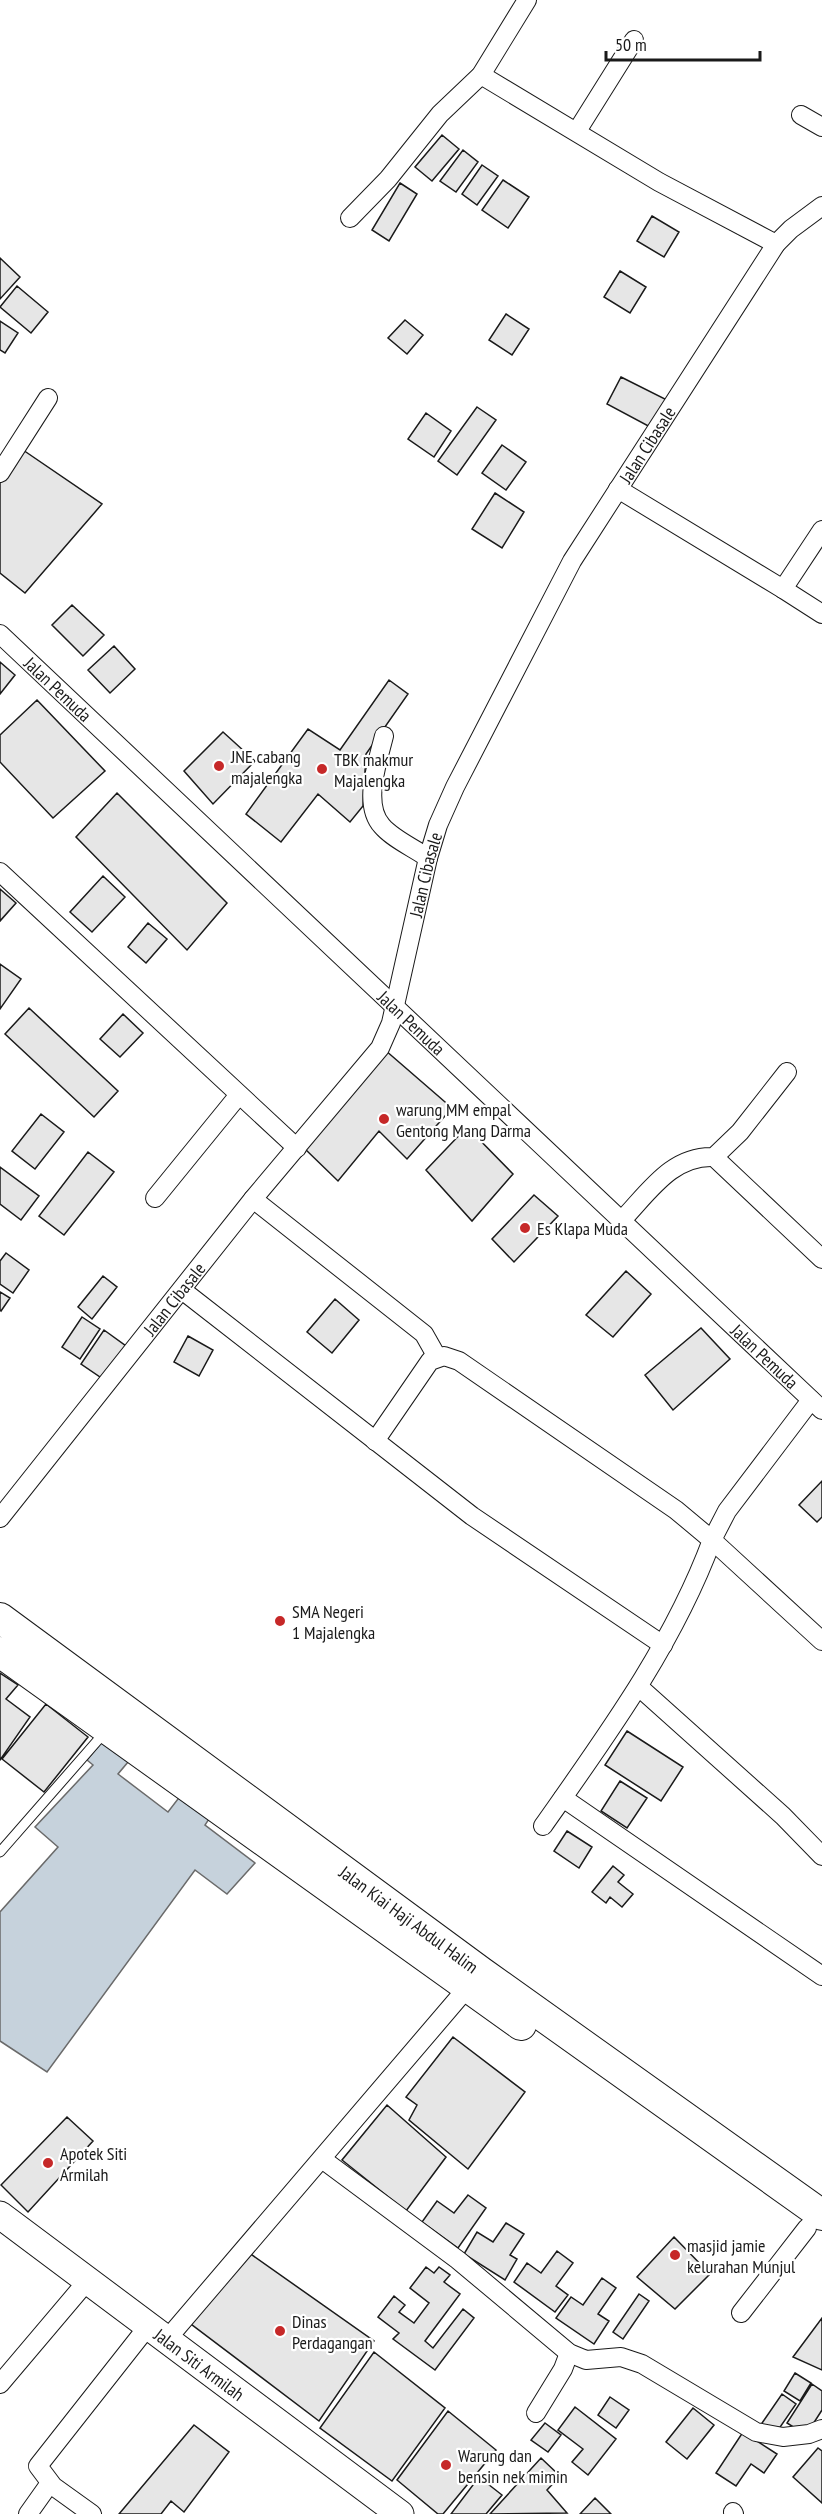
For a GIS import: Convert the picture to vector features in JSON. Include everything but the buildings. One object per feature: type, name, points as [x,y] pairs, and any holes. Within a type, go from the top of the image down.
[{"type":"main road","name":"Jalan Kiai Haji Abdul Halim","points":[[0,1618],[471,1964],[817,2227]]},
{"type":"main road","name":"Jalan Kiai Haji Abdul Halim","points":[[0,1652],[109,1728],[467,1988],[817,2227]]},
{"type":"main road","name":"Jalan Siti Armilah","points":[[0,2215],[400,2514]]},
{"type":"street","points":[[350,218],[388,179],[440,114],[481,75],[527,0]]},
{"type":"street","points":[[577,131],[634,40]]},
{"type":"street","points":[[481,75],[658,182],[776,244]]},
{"type":"street","points":[[801,115],[822,127]]},
{"type":"street","name":"Jalan Cibasale","points":[[0,1518],[253,1199],[380,1048],[391,1023],[393,1005],[438,825],[515,667],[572,561],[776,244],[791,229],[822,206]]},
{"type":"street","points":[[0,473],[48,398]]},
{"type":"street","points":[[618,489],[822,614]]},
{"type":"street","points":[[783,589],[822,530]]},
{"type":"street","name":"Jalan Pemuda","points":[[0,634],[816,1405]]},
{"type":"street","points":[[384,736],[372,805],[381,826],[428,858]]},
{"type":"street","points":[[0,872],[238,1096],[297,1148]]},
{"type":"street","points":[[714,1157],[740,1132],[787,1072]]},
{"type":"street","points":[[155,1198],[238,1096]]},
{"type":"street","points":[[622,1220],[664,1175],[680,1163],[699,1156],[714,1157],[822,1259]]},
{"type":"street","points":[[253,1199],[424,1334],[437,1357]]},
{"type":"street","points":[[182,1290],[472,1516],[663,1645]]},
{"type":"street","points":[[375,1441],[430,1361],[444,1356],[459,1361],[676,1510],[822,1641]]},
{"type":"street","points":[[543,1826],[639,1687],[681,1614],[712,1540],[727,1511],[816,1405]]},
{"type":"street","points":[[639,1687],[783,1815],[822,1856]]},
{"type":"street","points":[[563,1798],[822,1976]]},
{"type":"street","points":[[92,2514],[50,2483],[38,2466],[43,2457],[158,2331],[243,2247],[322,2159],[467,1988]]},
{"type":"street","points":[[322,2159],[458,2260],[569,2353],[586,2360],[621,2357],[642,2364],[756,2432],[769,2436],[795,2436],[822,2429]]},
{"type":"street","points":[[741,2313],[817,2227]]},
{"type":"street","points":[[0,2384],[88,2280]]},
{"type":"street","points":[[536,2413],[563,2369],[569,2353]]},
{"type":"street","points":[[28,2514],[50,2483]]},
{"type":"lane","points":[[0,1852],[109,1728]]},
{"type":"shaded area","points":[[102,1742],[128,1762],[118,1774],[168,1812],[181,1795],[209,1819],[205,1825],[255,1863],[227,1894],[195,1870],[47,2072],[0,2041],[0,1912],[58,1847],[35,1827],[93,1765],[87,1760]]},
{"type":"place","name":"JNE cabang majalengka","points":[[219,766]]},
{"type":"place","name":"TBK makmur Majalengka","points":[[322,769]]},
{"type":"place","name":"warung MM empal Gentong Mang Darma","points":[[384,1119]]},
{"type":"place","name":"Es Klapa Muda","points":[[525,1228]]},
{"type":"place","name":"SMA Negeri 1 Majalengka","points":[[280,1621]]},
{"type":"place","name":"Apotek Siti Armilah","points":[[48,2163]]},
{"type":"place","name":"masjid jamie kelurahan Munjul","points":[[675,2255]]},
{"type":"place","name":"Dinas Perdagangan","points":[[280,2331]]},
{"type":"place","name":"Warung dan bensin nek mimin","points":[[446,2465]]}]
